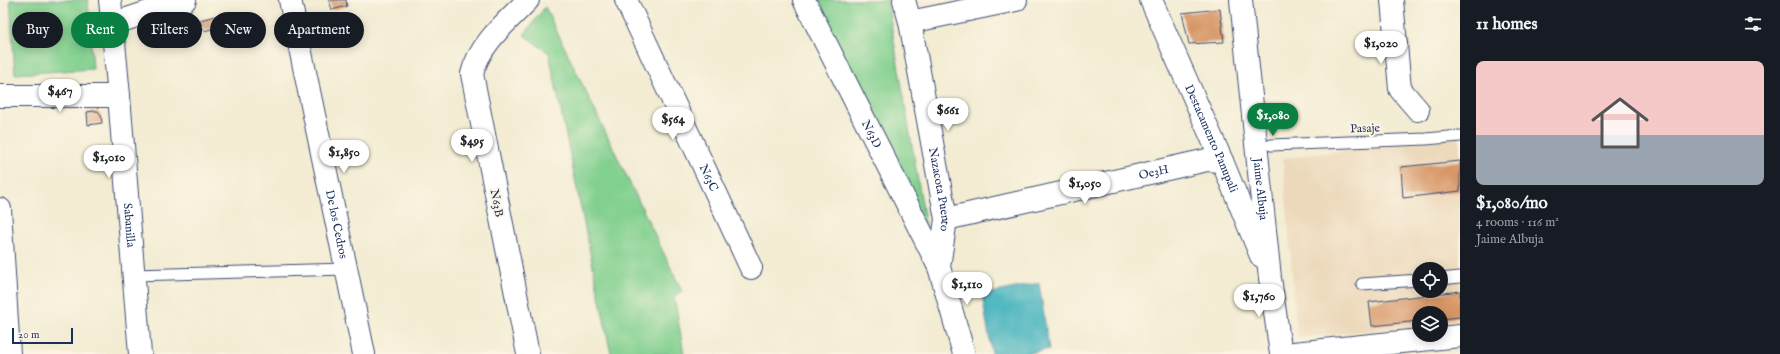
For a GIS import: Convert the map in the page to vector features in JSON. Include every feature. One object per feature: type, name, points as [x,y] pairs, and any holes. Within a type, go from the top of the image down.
[{"type":"street","name":"Sabanilla","points":[[110,0],[111,12]]},
{"type":"street","points":[[129,18],[185,0]]},
{"type":"street","name":"De los Cedros","points":[[290,0],[364,354]]},
{"type":"street","name":"N63B","points":[[528,0],[504,25],[477,57],[472,74],[528,354]]},
{"type":"street","name":"N63C","points":[[626,0],[751,268]]},
{"type":"street","name":"N63D","points":[[804,0],[938,267]]},
{"type":"street","name":"Nazacota Puento","points":[[904,0],[910,22],[946,219],[938,267],[964,354]]},
{"type":"street","points":[[910,22],[1016,0]]},
{"type":"street","name":"Destacamento Panupali","points":[[1151,0],[1222,161],[1270,278]]},
{"type":"street","name":"Jaime Albuja","points":[[1241,0],[1270,278],[1281,354]]},
{"type":"street","points":[[1392,0],[1400,89],[1418,110]]},
{"type":"street","name":"Sabanilla","points":[[114,48],[140,354]]},
{"type":"street","points":[[0,96],[119,96]]},
{"type":"street","name":"Oe3H","points":[[946,219],[1207,160],[1222,161]]},
{"type":"street","points":[[0,209],[9,354]]},
{"type":"street","points":[[1284,354],[1460,336]]},
{"type":"lane","name":"Pasaje","points":[[1271,145],[1426,139],[1460,136]]},
{"type":"lane","points":[[134,275],[346,269]]},
{"type":"lane","points":[[1448,278],[1460,277]]},
{"type":"lane","points":[[1362,284],[1412,280]]},
{"type":"shaded area","points":[[1460,137],[1460,321],[1448,322],[1448,306],[1412,306],[1412,327],[1297,338],[1283,158]]},
{"type":"green space","points":[[10,0],[88,0],[89,12],[71,12],[71,48],[91,48],[93,69],[15,74],[13,48],[63,48],[63,12],[12,12],[12,30]]},
{"type":"green space","points":[[814,0],[887,0],[928,239]]},
{"type":"green space","points":[[545,7],[682,291],[674,296],[684,354],[611,354],[549,53],[524,35]]},
{"type":"water","points":[[1039,283],[1049,349],[1025,354],[992,354],[982,295]]},
{"type":"building","points":[[329,0],[346,0],[347,6],[332,10]]},
{"type":"building","points":[[1220,9],[1224,42],[1189,44],[1182,13]]},
{"type":"building","points":[[210,18],[210,29],[204,31],[202,20]]},
{"type":"building","points":[[98,111],[101,115],[102,123],[88,125],[87,112]]},
{"type":"building","points":[[1460,161],[1460,191],[1403,198],[1401,167]]},
{"type":"building","points":[[1460,291],[1460,317],[1448,318],[1448,306],[1412,306],[1412,322],[1372,326],[1369,302],[1412,297],[1448,298],[1448,292]]}]
